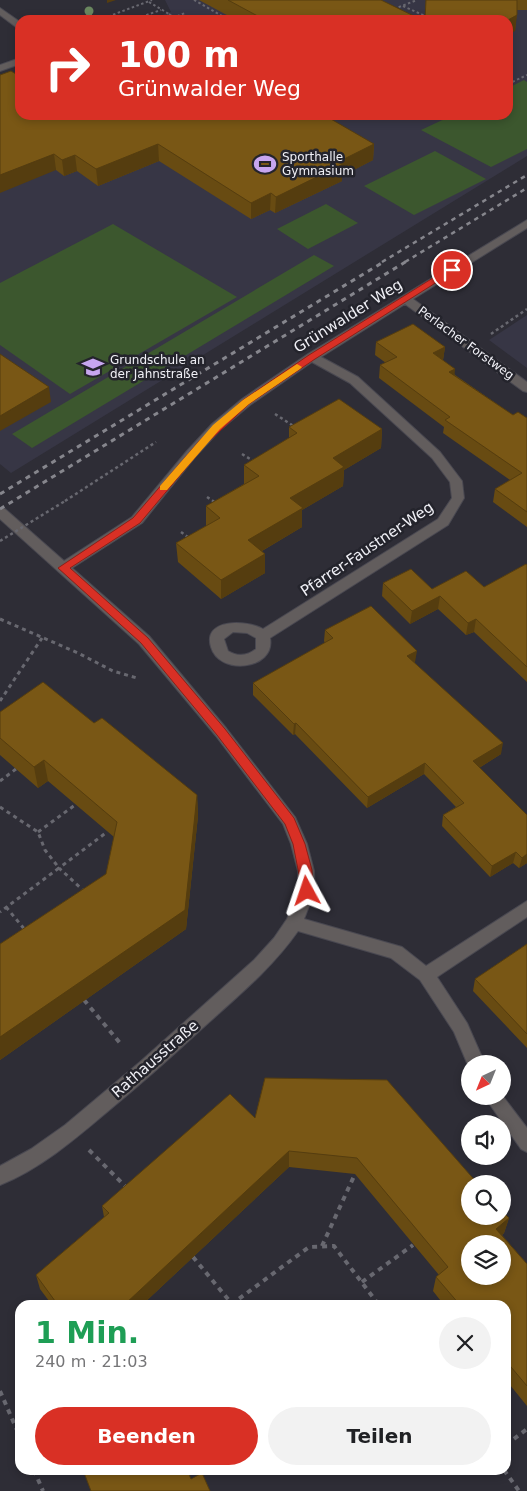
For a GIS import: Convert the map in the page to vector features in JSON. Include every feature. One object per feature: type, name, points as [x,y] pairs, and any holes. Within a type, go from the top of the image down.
[{"type":"street","points":[[0,11],[15,23]]},
{"type":"street","points":[[0,68],[15,63]]},
{"type":"street","name":"Grünwalder Weg","points":[[64,568],[137,520],[216,427],[246,402],[312,357],[527,223]]},
{"type":"street","name":"Perlacher Forstweg","points":[[406,299],[527,388]]},
{"type":"street","name":"Pfarrer-Faustner-Weg","points":[[263,636],[443,522],[458,498],[456,481],[436,456],[354,380],[312,357]]},
{"type":"street","name":"Rathausstraße","points":[[0,512],[144,640],[221,732],[290,821],[306,870],[307,891],[294,923],[280,943],[260,965],[146,1068],[71,1131],[37,1155],[0,1176]]},
{"type":"street","points":[[426,975],[527,908]]},
{"type":"street","points":[[294,923],[396,952],[426,975],[461,1028],[472,1055]]},
{"type":"street","points":[[500,1105],[527,1143]]},
{"type":"path","points":[[112,15],[152,0]]},
{"type":"path","points":[[194,0],[220,15]]},
{"type":"path","points":[[390,11],[417,0]]},
{"type":"path","points":[[148,1],[171,15]]},
{"type":"path","points":[[403,6],[423,15]]},
{"type":"path","points":[[146,15],[161,10]]},
{"type":"path","points":[[513,82],[527,75]]},
{"type":"path","points":[[472,347],[527,309]]},
{"type":"path","points":[[275,414],[300,430]]},
{"type":"path","points":[[0,541],[156,442]]},
{"type":"path","points":[[242,454],[261,466]]},
{"type":"path","points":[[208,497],[222,507]]},
{"type":"path","points":[[180,532],[195,542]]},
{"type":"path","points":[[0,620],[78,653],[112,671],[137,678]]},
{"type":"path","points":[[0,701],[42,638]]},
{"type":"path","points":[[0,781],[16,769]]},
{"type":"path","points":[[38,832],[75,805]]},
{"type":"path","points":[[0,807],[38,832],[45,850],[59,868],[90,897]]},
{"type":"path","points":[[0,912],[106,832]]},
{"type":"path","points":[[6,907],[30,935]]},
{"type":"path","points":[[84,1000],[120,1044]]},
{"type":"path","points":[[71,1131],[129,1190]]},
{"type":"path","points":[[322,1246],[355,1174]]},
{"type":"path","points":[[362,1282],[413,1245]]},
{"type":"path","points":[[237,1300],[309,1247],[322,1246],[334,1246],[375,1300]]},
{"type":"path","points":[[193,1257],[229,1300]]},
{"type":"path","points":[[0,1391],[15,1426]]},
{"type":"path","points":[[511,1441],[527,1429]]},
{"type":"path","points":[[36,1475],[43,1491]]},
{"type":"path","points":[[508,1475],[519,1491]]},
{"type":"shaded area","name":"Grundschule an der Jahnstraße","points":[[165,0],[527,0],[527,156],[11,473],[0,464],[0,87],[15,108],[15,120],[513,120],[513,15],[162,15],[171,12]]},
{"type":"shaded area","points":[[527,315],[527,368],[489,340]]},
{"type":"green space","points":[[524,80],[527,82],[527,149],[491,167],[421,130],[442,120],[513,120],[513,86]]},
{"type":"green space","points":[[435,151],[486,179],[414,215],[364,186]]},
{"type":"green space","points":[[326,204],[358,223],[308,249],[277,229]]},
{"type":"green space","points":[[113,224],[237,297],[70,394],[0,345],[0,283]]},
{"type":"green space","points":[[314,255],[334,266],[32,448],[12,434]]},
{"type":"building","points":[[228,0],[381,0],[412,15],[256,15]]},
{"type":"building","points":[[426,0],[517,0],[517,15],[513,17],[513,15],[425,15]]},
{"type":"building","points":[[11,71],[15,73],[15,120],[333,120],[374,144],[338,162],[343,164],[276,197],[271,193],[251,203],[158,144],[96,169],[75,155],[62,160],[54,154],[0,175],[0,75]]},
{"type":"building","points":[[413,324],[445,347],[433,353],[455,369],[449,372],[513,415],[518,412],[527,418],[527,512],[495,489],[522,473],[445,420],[450,417],[380,365],[397,357],[376,342]]},
{"type":"building","points":[[0,354],[49,387],[0,416]]},
{"type":"building","points":[[339,399],[382,429],[333,458],[344,467],[290,498],[303,508],[248,540],[265,554],[221,580],[176,543],[220,518],[206,506],[259,476],[244,465],[297,433],[289,427]]},
{"type":"building","points":[[526,564],[527,667],[476,619],[468,623],[440,596],[412,611],[383,583],[411,569],[432,589],[466,571],[484,587]]},
{"type":"building","points":[[371,606],[417,651],[407,656],[503,743],[473,761],[527,815],[527,854],[522,858],[516,852],[492,866],[443,815],[464,803],[425,763],[368,797],[296,723],[294,724],[253,683],[333,638],[325,630]]},
{"type":"building","points":[[43,682],[94,723],[102,718],[197,795],[185,910],[0,1037],[0,944],[106,874],[117,822],[44,760],[34,767],[0,738],[0,712]]},
{"type":"building","points":[[527,944],[527,1034],[475,979]]},
{"type":"building","points":[[265,1078],[387,1080],[470,1175],[461,1175],[461,1225],[501,1225],[496,1229],[501,1235],[461,1235],[461,1285],[511,1285],[511,1246],[527,1264],[527,1386],[511,1367],[511,1300],[456,1300],[436,1277],[448,1267],[357,1158],[289,1151],[129,1300],[54,1300],[36,1275],[109,1213],[102,1206],[230,1094],[255,1118]]},
{"type":"building","points":[[85,1475],[189,1475],[191,1479],[203,1475],[210,1491],[91,1491]]},
{"type":"railway","points":[[382,262],[527,175]]},
{"type":"railway","points":[[405,262],[527,188]]},
{"type":"railway","points":[[0,494],[385,261]]},
{"type":"railway","points":[[0,509],[407,261]]},
{"type":"slow traffic","points":[[164,488],[191,454],[216,427],[246,402],[297,367]]},
{"type":"place","name":"Sporthalle Gymnasium","points":[[265,164]]},
{"type":"place","name":"Grundschule an der Jahnstraße","points":[[93,367]]},
{"type":"route","points":[[307,891],[306,870],[290,821],[221,732],[144,640],[64,568],[120,533],[137,520],[151,506],[191,454],[216,427],[246,402],[312,357],[452,270]]}]
